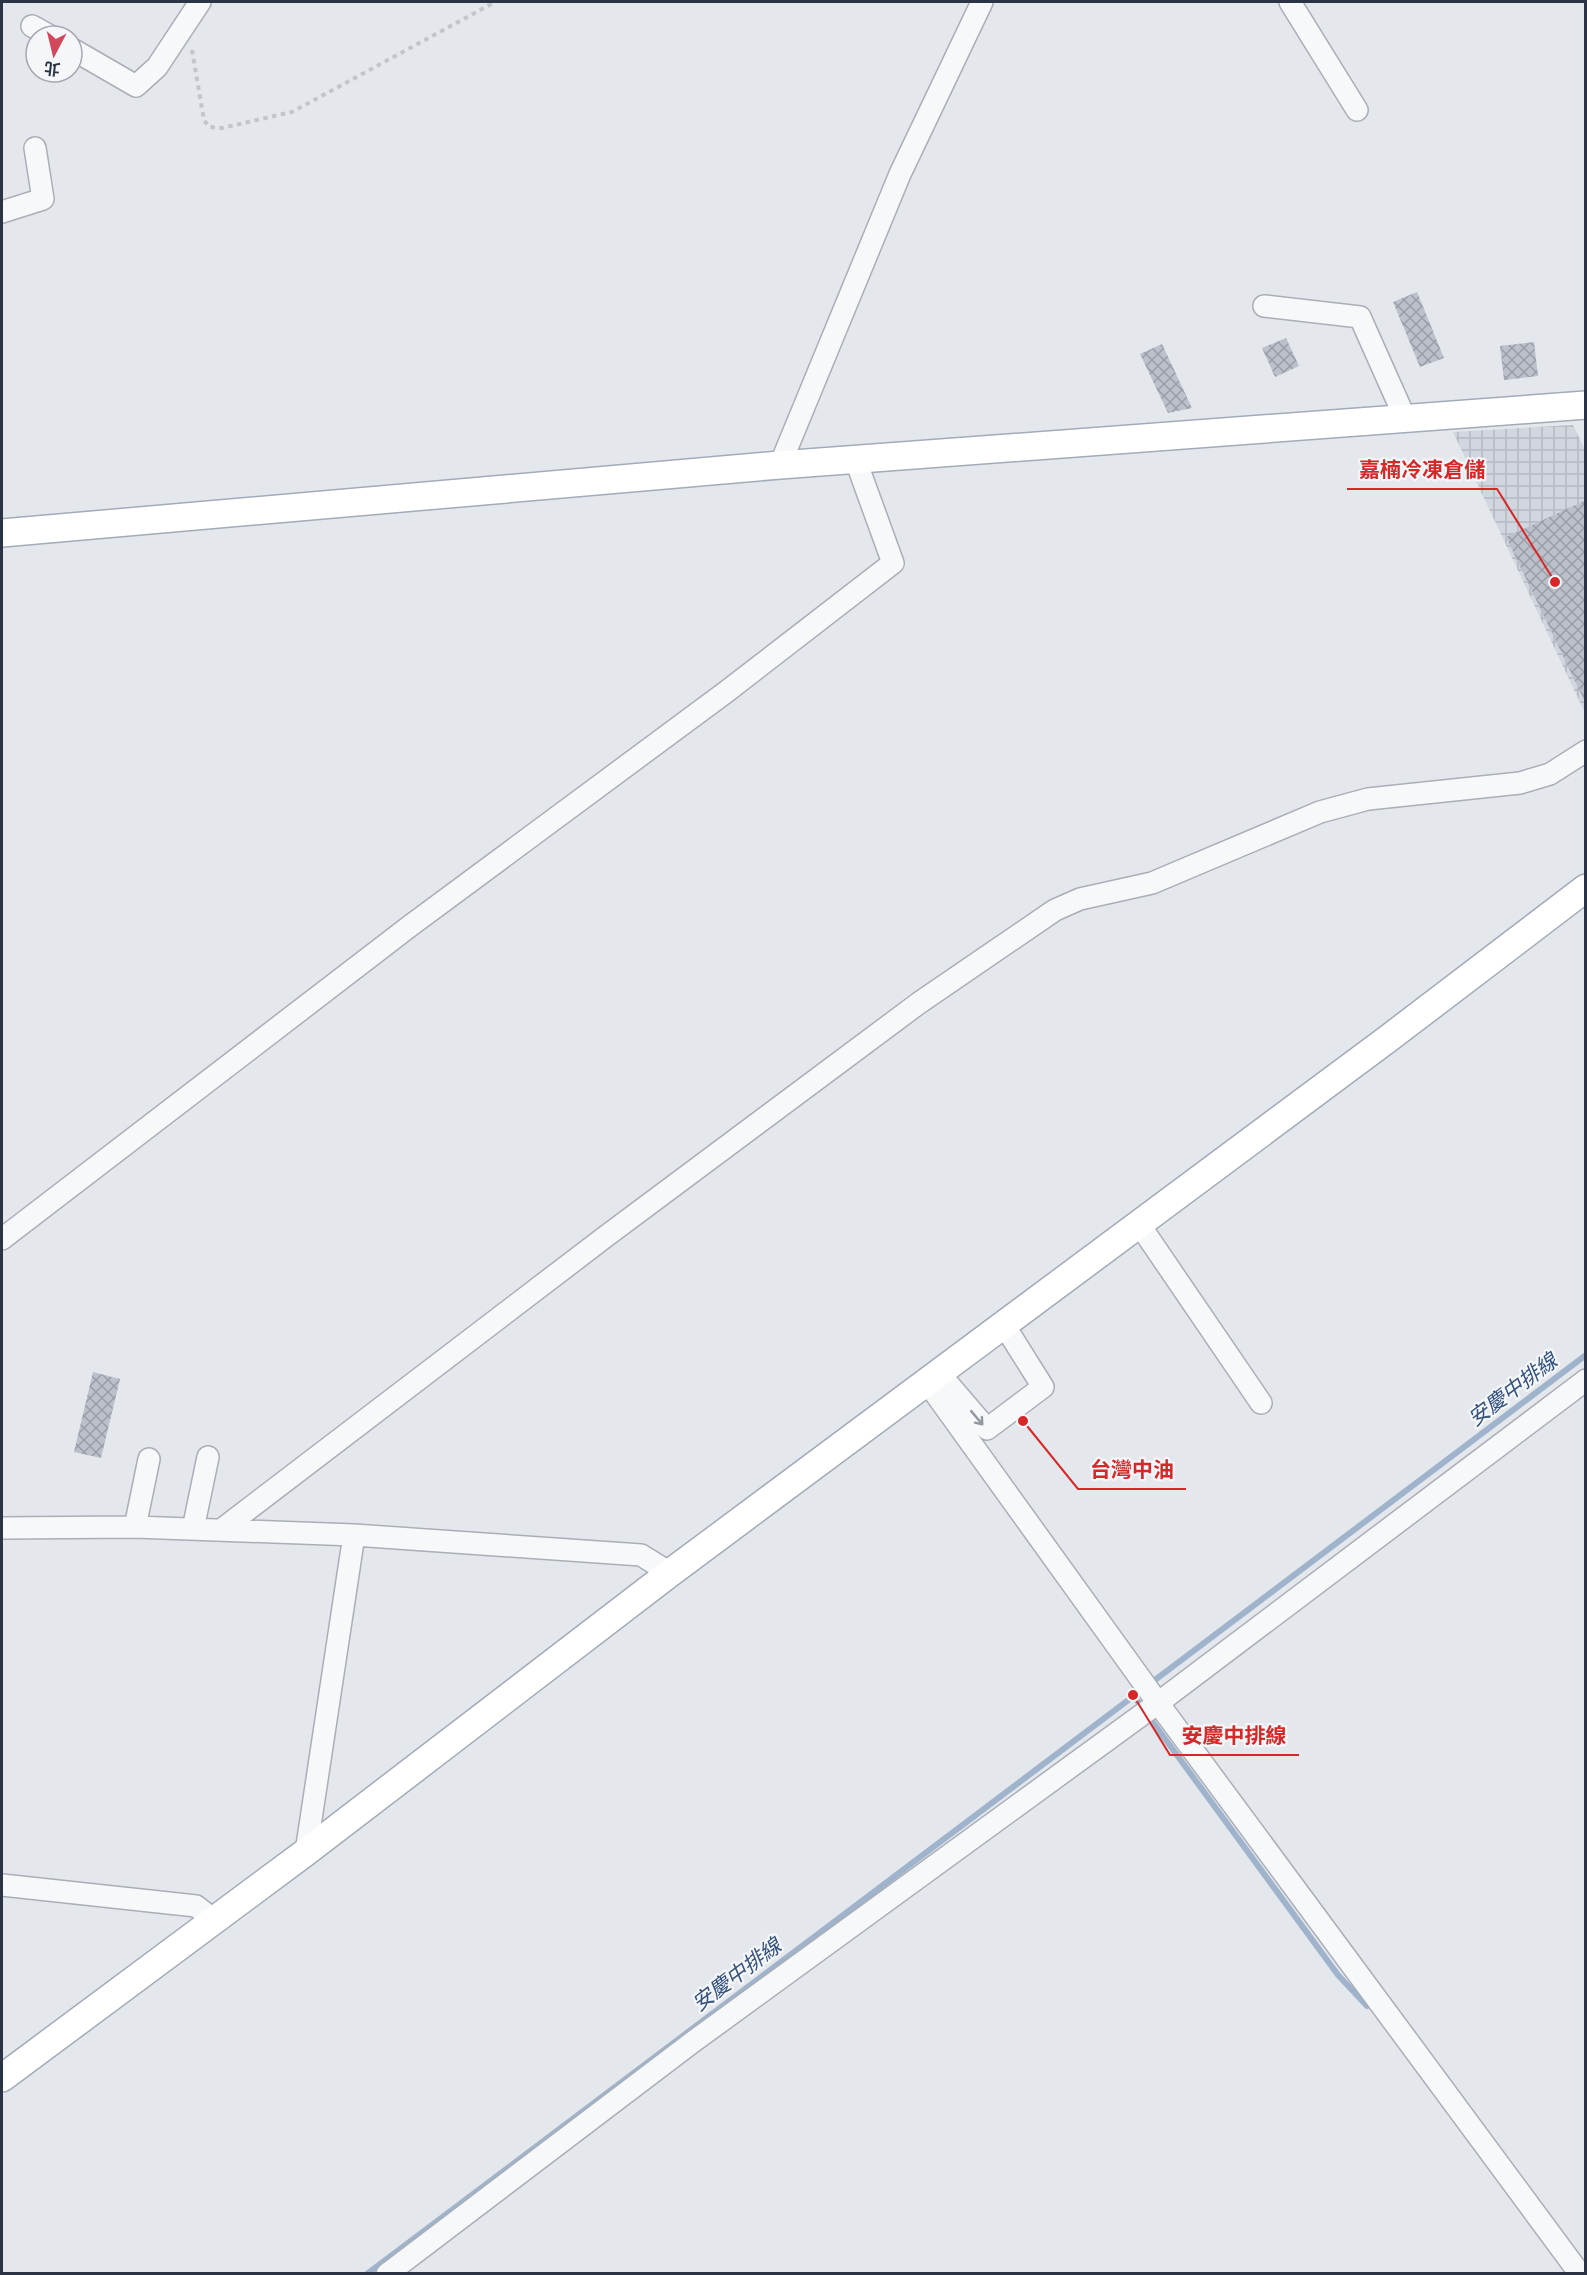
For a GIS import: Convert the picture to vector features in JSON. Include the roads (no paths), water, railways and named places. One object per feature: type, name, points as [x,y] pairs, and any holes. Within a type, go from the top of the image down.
[{"type":"main road","points":[[2,533],[780,465],[1586,405]]},
{"type":"main road","points":[[2,2078],[306,1852],[670,1573],[1586,888]]},
{"type":"street","points":[[84,56],[136,86],[157,67],[200,2]]},
{"type":"street","points":[[780,465],[900,174],[982,2]]},
{"type":"street","points":[[1290,2],[1357,110]]},
{"type":"street","points":[[2,212],[43,199],[35,148]]},
{"type":"street","points":[[1264,306],[1360,317],[1405,418]]},
{"type":"street","points":[[2,1239],[410,926],[726,692],[893,563],[856,461]]},
{"type":"street","points":[[221,1530],[605,1237],[900,1017],[1055,910],[1080,898],[1152,883],[1320,812],[1368,799],[1521,783],[1550,774],[1586,751]]},
{"type":"street","points":[[1139,1224],[1262,1403]]},
{"type":"street","points":[[933,1378],[987,1429],[1043,1387],[1004,1325]]},
{"type":"street","points":[[933,1378],[1139,1677],[1580,2274]]},
{"type":"street","points":[[387,2274],[694,2041],[1586,1380]]},
{"type":"street","points":[[193,1529],[208,1457]]},
{"type":"street","points":[[135,1527],[150,1460]]},
{"type":"street","points":[[2,1528],[135,1527],[354,1535],[641,1555],[670,1573]]},
{"type":"street","points":[[306,1852],[354,1535]]},
{"type":"street","points":[[2,1885],[196,1906],[214,1920]]},
{"type":"waterway","name":"安慶中排線","points":[[367,2274],[1586,1355]]},
{"type":"waterway","points":[[1133,1695],[1338,1975],[1367,2006]]},
{"type":"place","name":"嘉楠冷凍倉儲","points":[[1555,582]]},
{"type":"place","name":"台灣中油","points":[[1023,1421]]},
{"type":"place","name":"安慶中排線","points":[[1133,1695]]}]
